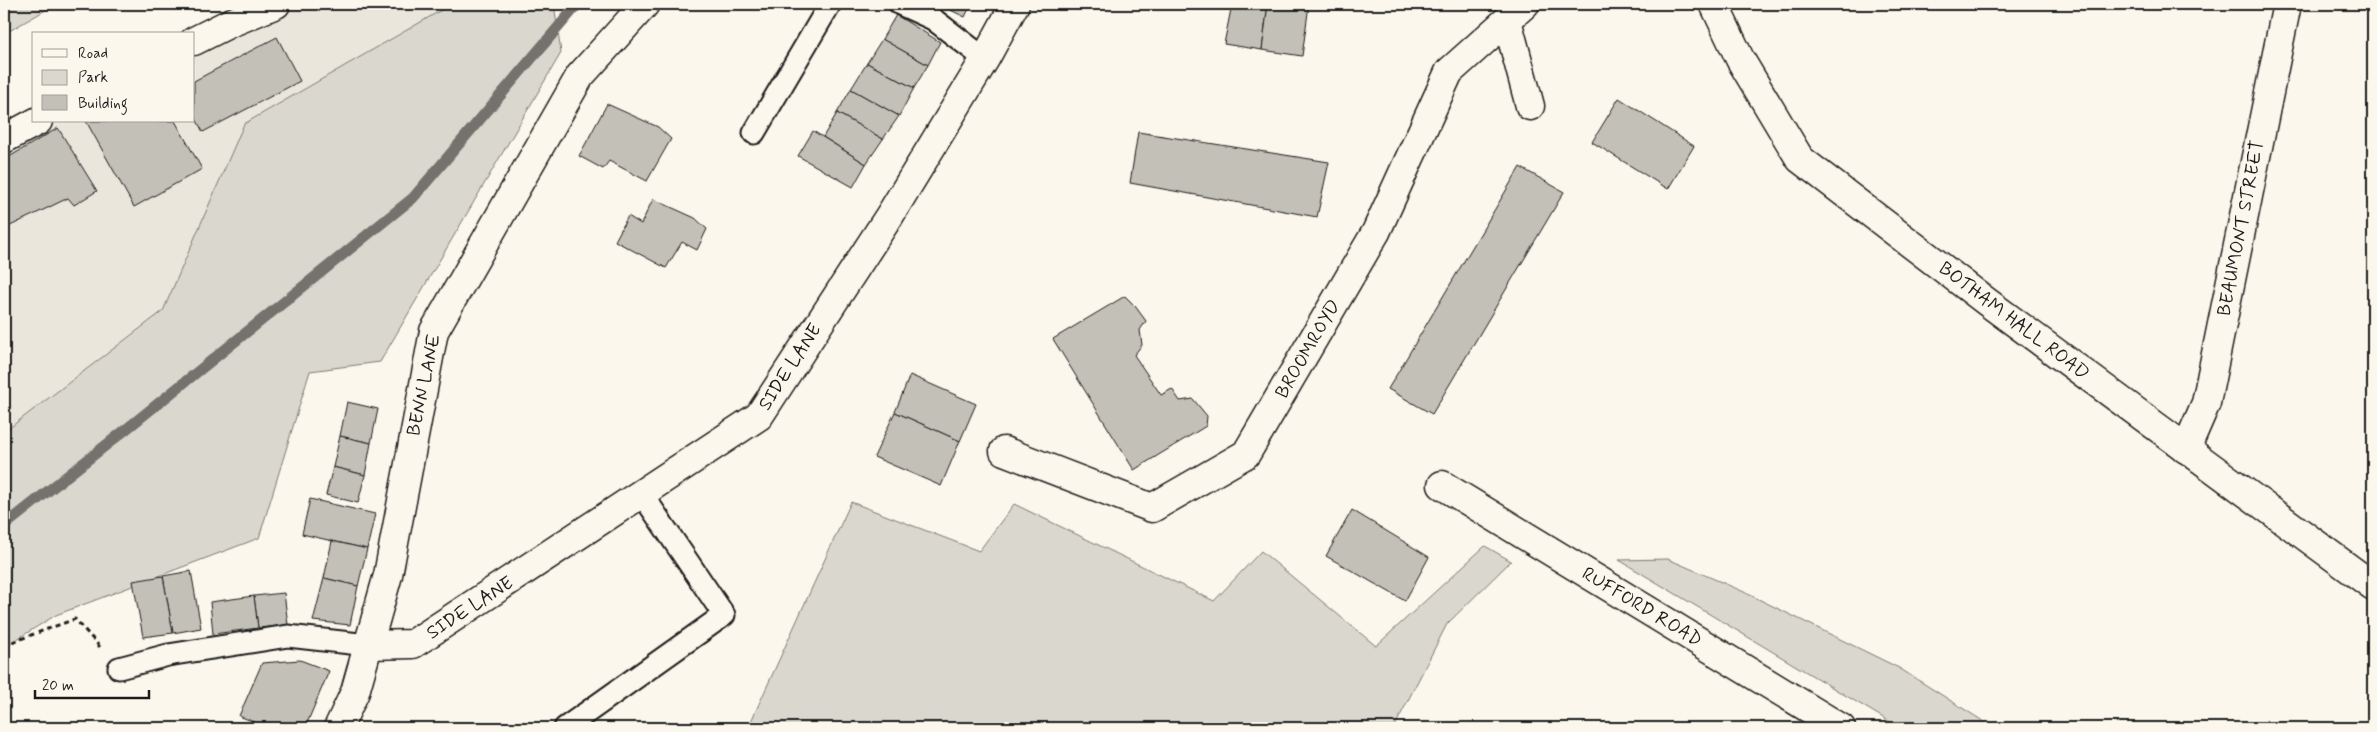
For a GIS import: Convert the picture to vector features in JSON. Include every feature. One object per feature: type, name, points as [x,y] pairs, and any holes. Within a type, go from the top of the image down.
[{"type":"street","points":[[195,40],[230,23],[276,4]]},
{"type":"street","name":"BENN LANE","points":[[338,728],[355,692],[388,575],[434,331],[580,76],[645,4]]},
{"type":"street","name":"SIDE LANE","points":[[368,646],[413,644],[759,416],[890,215],[985,59],[1015,4]]},
{"type":"street","name":"BOTHAM HALL ROAD","points":[[1714,4],[1740,59],[1800,159],[1987,302],[2373,586]]},
{"type":"street","name":"BEAUMONT STREET","points":[[2186,449],[2206,403],[2287,4]]},
{"type":"street","name":"BROOMROYD","points":[[1516,12],[1530,106]]},
{"type":"street","name":"BROOMROYD","points":[[1004,451],[1152,508],[1246,454],[1376,232],[1449,72],[1516,12]]},
{"type":"street","points":[[4,139],[36,122]]},
{"type":"street","name":"RUFFORD ROAD","points":[[1442,485],[1825,724]]},
{"type":"lane","points":[[754,133],[830,4]]},
{"type":"lane","points":[[900,4],[933,19],[985,59]]},
{"type":"lane","points":[[565,728],[724,615],[642,494]]},
{"type":"lane","points":[[119,668],[168,654],[288,636],[368,646]]},
{"type":"path","points":[[4,645],[75,619],[119,668]]},
{"type":"shaded area","points":[[230,4],[452,4],[244,124],[163,311],[4,432],[4,131],[32,122],[195,122],[195,32],[181,32]]},
{"type":"green space","points":[[4,4],[56,4],[4,34]]},
{"type":"green space","points":[[452,4],[554,4],[561,53],[380,362],[310,371],[259,538],[56,615],[4,647],[4,432],[163,311],[244,124]]},
{"type":"green space","points":[[851,502],[979,551],[1014,504],[1214,601],[1261,551],[1376,646],[1485,546],[1511,561],[1447,624],[1394,728],[748,728]]},
{"type":"green space","points":[[1668,559],[1742,591],[1899,668],[1994,728],[1900,728],[1619,560]]},
{"type":"building","points":[[938,4],[971,4],[965,17]]},
{"type":"building","points":[[1232,4],[1268,4],[1262,50],[1224,44]]},
{"type":"building","points":[[1268,4],[1309,5],[1302,56],[1262,50]]},
{"type":"building","points":[[896,15],[940,42],[928,65],[882,39]]},
{"type":"building","points":[[277,37],[300,81],[203,132],[195,117],[195,80]]},
{"type":"building","points":[[882,39],[928,65],[914,88],[867,63]]},
{"type":"building","points":[[867,63],[914,88],[899,116],[851,89]]},
{"type":"building","points":[[851,89],[899,116],[883,139],[837,113]]},
{"type":"building","points":[[1619,98],[1694,146],[1668,189],[1592,142]]},
{"type":"building","points":[[607,104],[658,127],[671,139],[647,181],[609,161],[603,169],[579,156]]},
{"type":"building","points":[[837,113],[883,139],[866,164],[823,137]]},
{"type":"building","points":[[87,122],[176,122],[202,169],[134,207]]},
{"type":"building","points":[[58,128],[97,191],[74,205],[68,198],[4,229],[4,160]]},
{"type":"building","points":[[813,131],[866,164],[853,187],[798,156]]},
{"type":"building","points":[[1138,132],[1329,162],[1317,217],[1130,183]]},
{"type":"building","points":[[1520,167],[1564,192],[1432,414],[1388,389]]},
{"type":"building","points":[[653,199],[695,218],[707,229],[697,250],[682,242],[666,268],[615,241],[628,216],[641,224]]},
{"type":"building","points":[[1125,296],[1146,321],[1140,330],[1142,345],[1134,355],[1161,395],[1172,389],[1180,401],[1193,399],[1207,416],[1206,426],[1134,470],[1053,339]]},
{"type":"building","points":[[910,375],[976,404],[960,441],[895,412]]},
{"type":"building","points":[[347,402],[378,409],[371,443],[340,436]]},
{"type":"building","points":[[895,412],[960,441],[941,486],[874,457]]},
{"type":"building","points":[[340,436],[371,443],[365,475],[333,467]]},
{"type":"building","points":[[333,467],[365,475],[358,503],[326,495]]},
{"type":"building","points":[[310,499],[375,514],[367,549],[302,534]]},
{"type":"building","points":[[1352,510],[1429,557],[1405,601],[1326,556]]},
{"type":"building","points":[[332,541],[367,549],[358,586],[324,578]]},
{"type":"building","points":[[191,571],[201,628],[173,633],[163,576]]},
{"type":"building","points":[[163,576],[173,633],[143,637],[133,581]]},
{"type":"building","points":[[324,578],[358,586],[350,625],[313,621]]},
{"type":"building","points":[[284,593],[288,625],[258,628],[254,596]]},
{"type":"building","points":[[254,596],[258,628],[213,634],[210,602]]},
{"type":"building","points":[[300,660],[329,671],[305,728],[269,728],[239,716],[262,663]]},
{"type":"waterway","points":[[4,526],[413,198],[578,4]]}]
